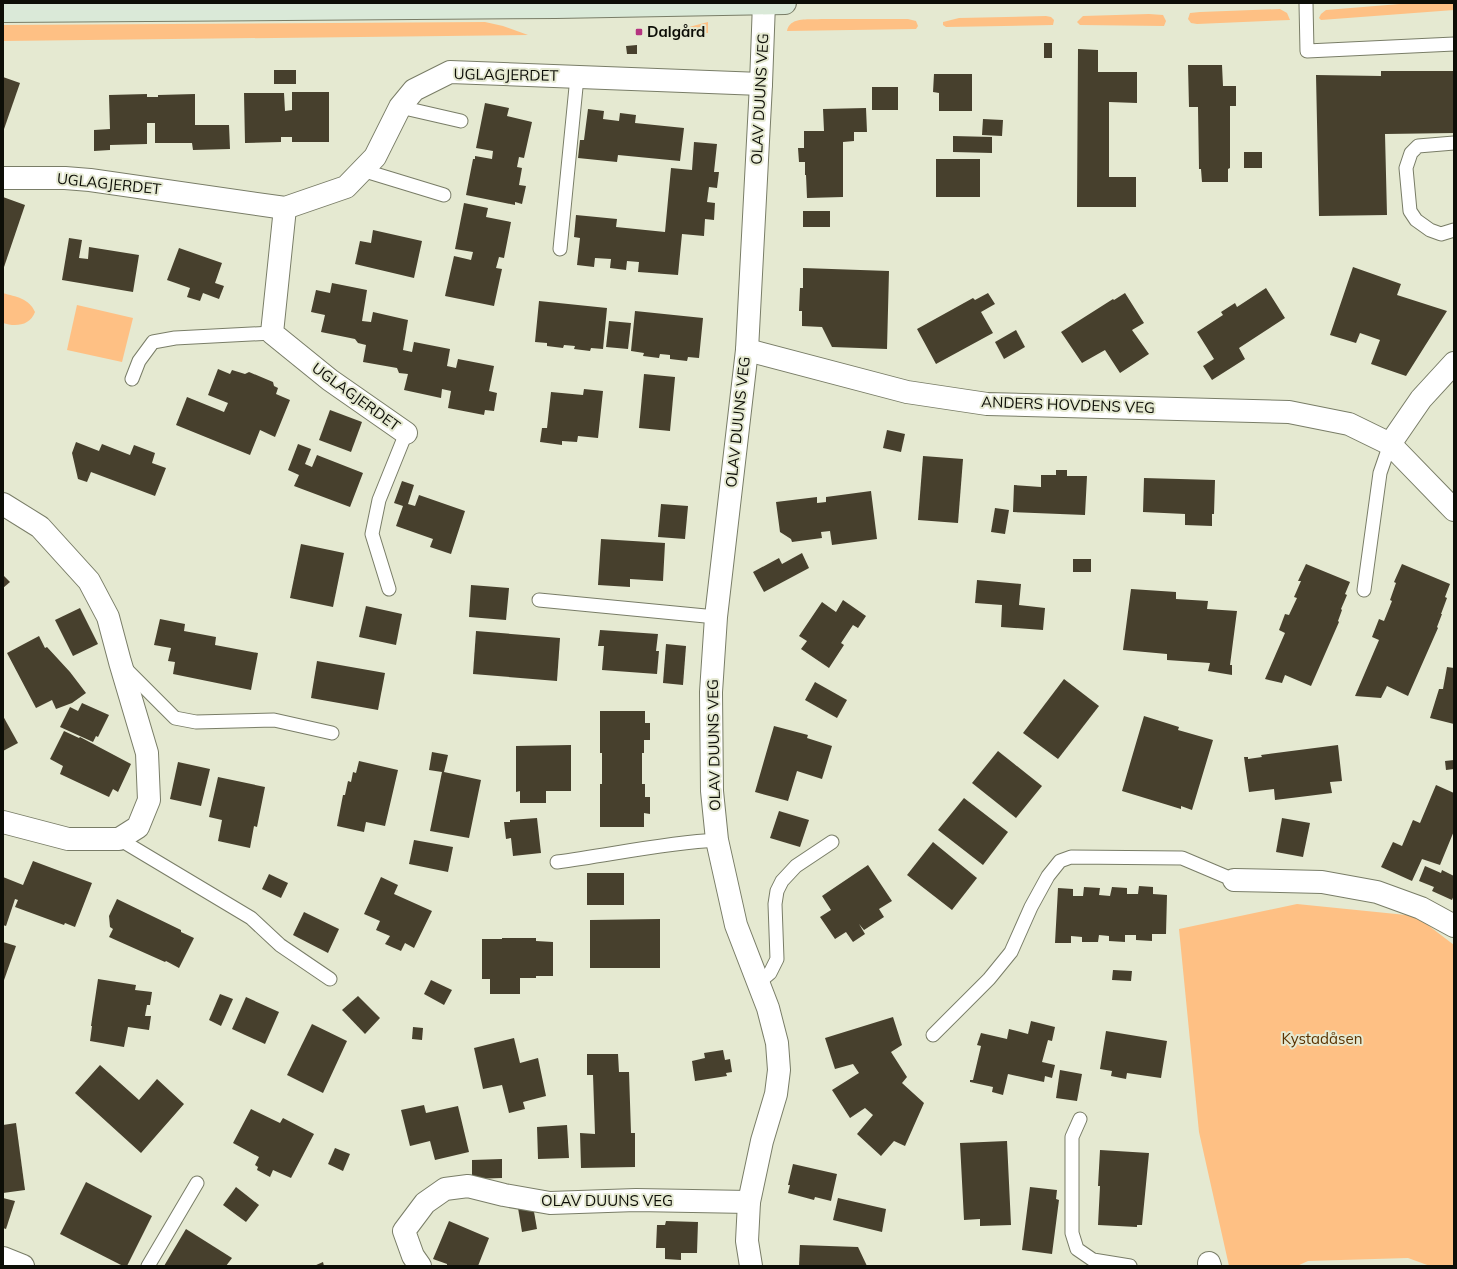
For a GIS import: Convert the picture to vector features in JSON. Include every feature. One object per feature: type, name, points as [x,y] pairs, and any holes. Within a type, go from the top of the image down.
[{"type":"street","name":"OLAV DUUNS VEG","points":[[750,1266],[747,1241],[750,1202],[762,1141],[776,1094],[779,1070],[777,1043],[768,1008],[736,925],[717,840],[712,791],[712,692],[716,617],[747,350],[764,3]]},
{"type":"street","points":[[3,11],[785,3]]},
{"type":"street","name":"UGLAGJERDET","points":[[3,178],[65,178],[90,180],[285,208],[346,187],[375,157],[400,106],[414,90],[450,72],[761,84]]},
{"type":"street","points":[[272,333],[285,208]]},
{"type":"street","name":"UGLAGJERDET","points":[[272,333],[330,380],[406,433]]},
{"type":"street","name":"ANDERS HOVDENS VEG","points":[[747,350],[907,392],[987,404],[1289,412],[1349,424],[1390,444],[1454,510]]},
{"type":"street","points":[[1390,444],[1421,399],[1454,363]]},
{"type":"street","points":[[3,504],[40,527],[89,581],[108,617],[147,753],[149,800],[138,827],[119,839],[68,839],[3,822]]},
{"type":"street","points":[[1234,880],[1322,882],[1377,892],[1420,908],[1454,926]]},
{"type":"street","name":"OLAV DUUNS VEG","points":[[420,1266],[413,1256],[404,1231],[425,1203],[445,1189],[468,1186],[504,1195],[550,1203],[636,1200],[750,1202]]},
{"type":"street","points":[[3,1258],[23,1266]]},
{"type":"lane","points":[[1306,3],[1308,51],[1454,44]]},
{"type":"lane","points":[[560,249],[577,77]]},
{"type":"lane","points":[[400,106],[461,121]]},
{"type":"lane","points":[[1454,143],[1418,146],[1410,153],[1406,168],[1410,211],[1416,220],[1430,230],[1441,234],[1454,230]]},
{"type":"lane","points":[[362,170],[444,194]]},
{"type":"lane","points":[[132,379],[139,360],[153,342],[175,338],[272,333]]},
{"type":"lane","name":"UGLAGJERDET","points":[[389,589],[372,534],[379,500],[406,433]]},
{"type":"lane","points":[[1364,590],[1380,473],[1390,444]]},
{"type":"lane","points":[[539,600],[716,617]]},
{"type":"lane","points":[[120,662],[175,718],[196,722],[274,720],[332,733]]},
{"type":"lane","points":[[119,839],[251,918],[280,945],[330,979]]},
{"type":"lane","points":[[557,862],[717,840]]},
{"type":"lane","points":[[758,983],[770,973],[777,959],[775,904],[777,891],[782,882],[796,866],[832,842]]},
{"type":"lane","points":[[933,1035],[989,979],[1011,952],[1048,876],[1060,861],[1071,857],[1182,858],[1234,880]]},
{"type":"lane","points":[[1080,1119],[1072,1137],[1072,1233],[1077,1249],[1093,1260],[1130,1266]]},
{"type":"lane","points":[[148,1266],[197,1183]]},
{"type":"green space","points":[[1412,3],[1454,3],[1454,10],[1321,20],[1319,18],[1326,10]]},
{"type":"green space","points":[[1280,9],[1287,13],[1290,20],[1197,24],[1191,23],[1188,19],[1190,13]]},
{"type":"green space","points":[[1163,15],[1166,21],[1164,26],[1080,25],[1077,22],[1083,16]]},
{"type":"green space","points":[[1051,17],[1054,20],[1053,25],[946,27],[943,25],[943,22],[959,18]]},
{"type":"green space","points":[[806,19],[908,19],[916,21],[918,26],[916,29],[787,31],[792,23]]},
{"type":"green space","points":[[485,22],[503,26],[528,35],[3,41],[3,25]]},
{"type":"green space","points":[[708,22],[708,33],[666,33]]},
{"type":"green space","points":[[3,293],[26,301],[35,312],[33,317],[26,323],[17,325],[3,323]]},
{"type":"green space","points":[[77,305],[133,318],[122,362],[67,350]]},
{"type":"green space","name":"Kystadåsen","points":[[1297,904],[1416,916],[1454,945],[1454,1266],[1430,1266],[1408,1258],[1308,1261],[1297,1266],[1229,1266],[1199,1132],[1179,929]]},
{"type":"building","points":[[1044,43],[1052,43],[1052,58],[1044,58]]},
{"type":"building","points":[[637,45],[637,54],[627,54],[626,46]]},
{"type":"building","points":[[1078,49],[1098,50],[1098,72],[1137,72],[1137,103],[1109,102],[1109,177],[1136,177],[1136,207],[1077,207]]},
{"type":"building","points":[[1188,65],[1222,65],[1223,86],[1236,86],[1236,106],[1230,106],[1230,168],[1228,169],[1228,182],[1202,182],[1201,169],[1199,169],[1198,107],[1189,107]]},
{"type":"building","points":[[274,70],[296,70],[296,84],[274,84]]},
{"type":"building","points":[[1381,71],[1454,71],[1454,133],[1385,134],[1387,215],[1319,216],[1316,75],[1381,76]]},
{"type":"building","points":[[934,74],[972,74],[972,111],[939,111],[939,93],[933,92]]},
{"type":"building","points":[[3,77],[20,83],[3,132]]},
{"type":"building","points":[[872,87],[898,87],[898,110],[872,110]]},
{"type":"building","points":[[292,92],[329,92],[329,142],[292,142],[292,137],[281,137],[281,142],[245,143],[244,93],[284,93],[285,111],[292,110]]},
{"type":"building","points":[[147,94],[147,97],[158,97],[158,95],[195,94],[195,125],[229,125],[230,149],[193,150],[192,143],[155,143],[155,123],[147,123],[147,144],[110,145],[110,150],[94,151],[94,130],[110,129],[109,95]]},
{"type":"building","points":[[485,103],[509,108],[507,116],[532,122],[524,158],[519,157],[517,167],[522,168],[519,185],[526,186],[522,204],[515,202],[515,205],[466,195],[473,159],[475,159],[475,156],[492,159],[493,151],[476,148]]},
{"type":"building","points":[[866,108],[867,132],[854,132],[854,141],[843,142],[843,197],[807,198],[805,162],[799,162],[798,148],[804,148],[804,131],[824,131],[823,109]]},
{"type":"building","points":[[588,109],[604,111],[603,119],[619,121],[620,113],[636,115],[635,123],[684,128],[680,161],[618,155],[617,162],[578,158],[580,140],[584,140]]},
{"type":"building","points":[[983,119],[1003,120],[1002,136],[982,135]]},
{"type":"building","points":[[953,136],[992,137],[992,153],[953,152]]},
{"type":"building","points":[[694,142],[717,144],[714,172],[719,172],[717,188],[709,187],[707,202],[715,203],[714,220],[705,219],[704,236],[682,234],[678,275],[638,272],[639,262],[627,261],[626,270],[610,268],[611,259],[595,258],[594,267],[577,265],[580,238],[574,237],[576,215],[617,219],[616,227],[665,232],[671,168],[692,170]]},
{"type":"building","points":[[1244,152],[1262,152],[1262,168],[1244,168]]},
{"type":"building","points":[[936,159],[980,159],[980,197],[936,197]]},
{"type":"building","points":[[3,197],[25,205],[3,270]]},
{"type":"building","points":[[464,203],[488,208],[486,217],[511,222],[504,258],[499,257],[496,268],[502,269],[494,306],[445,296],[454,256],[471,260],[473,252],[455,249]]},
{"type":"building","points":[[803,211],[830,211],[830,227],[803,227]]},
{"type":"building","points":[[373,230],[422,241],[414,278],[355,264],[360,241],[371,243]]},
{"type":"building","points":[[69,238],[82,240],[79,258],[88,259],[89,247],[139,255],[133,292],[62,280]]},
{"type":"building","points":[[179,248],[222,263],[215,283],[224,286],[219,299],[203,293],[200,301],[187,297],[190,288],[167,280]]},
{"type":"building","points":[[1353,267],[1401,284],[1397,295],[1447,311],[1406,376],[1371,364],[1380,340],[1360,333],[1356,343],[1330,335]]},
{"type":"building","points":[[803,268],[889,271],[887,349],[832,347],[822,327],[802,326],[802,311],[799,311],[800,288],[803,288]]},
{"type":"building","points":[[332,283],[367,290],[362,321],[371,322],[373,312],[408,320],[403,350],[412,352],[414,342],[450,349],[447,366],[456,368],[458,359],[494,366],[489,391],[497,393],[494,411],[485,410],[484,415],[448,408],[451,391],[442,389],[441,398],[404,390],[408,374],[399,373],[397,368],[363,362],[366,345],[358,343],[355,339],[321,332],[325,315],[311,312],[316,290],[330,293]]},
{"type":"building","points":[[1266,288],[1285,318],[1239,348],[1245,359],[1212,380],[1203,366],[1214,359],[1197,332],[1223,315],[1221,312],[1235,303],[1237,307]]},
{"type":"building","points":[[988,293],[995,304],[981,312],[993,333],[936,364],[917,329],[973,298],[975,300]]},
{"type":"building","points":[[1125,293],[1144,323],[1132,330],[1149,354],[1120,373],[1105,350],[1082,363],[1061,332]]},
{"type":"building","points":[[539,301],[607,308],[603,349],[591,348],[590,351],[574,349],[575,346],[564,345],[563,348],[547,346],[547,343],[535,342]]},
{"type":"building","points":[[635,311],[703,318],[699,358],[688,357],[687,361],[670,359],[670,355],[660,354],[659,358],[643,356],[644,353],[631,351]]},
{"type":"building","points":[[609,321],[631,323],[628,349],[606,347]]},
{"type":"building","points":[[1016,330],[1025,347],[1004,359],[995,342]]},
{"type":"building","points":[[218,369],[230,374],[232,370],[245,374],[249,372],[273,382],[274,386],[278,388],[276,394],[290,400],[275,437],[260,430],[250,455],[176,425],[187,397],[224,412],[228,403],[208,395]]},
{"type":"building","points":[[644,374],[675,377],[670,431],[639,428]]},
{"type":"building","points":[[584,389],[603,391],[598,438],[578,436],[577,442],[562,441],[562,445],[540,442],[542,428],[547,428],[551,392],[583,395]]},
{"type":"building","points":[[330,410],[362,422],[351,452],[319,440]]},
{"type":"building","points":[[887,430],[905,434],[901,452],[883,448]]},
{"type":"building","points":[[76,442],[99,451],[102,444],[130,455],[134,445],[155,453],[152,463],[166,468],[155,496],[91,472],[87,482],[78,479],[72,453]]},
{"type":"building","points":[[298,444],[311,449],[305,464],[312,467],[317,455],[363,473],[350,507],[294,486],[299,475],[288,470]]},
{"type":"building","points":[[923,456],[963,459],[958,523],[918,520]]},
{"type":"building","points":[[1056,470],[1067,470],[1067,476],[1087,476],[1085,515],[1013,512],[1014,485],[1041,487],[1041,475],[1056,475]]},
{"type":"building","points":[[1144,478],[1215,480],[1214,514],[1212,514],[1212,526],[1185,525],[1185,514],[1143,512]]},
{"type":"building","points":[[402,481],[414,485],[408,504],[415,506],[419,495],[465,511],[451,554],[430,547],[433,539],[396,526],[403,506],[394,503]]},
{"type":"building","points":[[871,491],[877,539],[832,545],[830,531],[821,532],[822,538],[792,542],[791,539],[780,532],[776,502],[817,497],[817,503],[826,502],[826,497]]},
{"type":"building","points":[[661,504],[688,506],[685,539],[658,537]]},
{"type":"building","points":[[995,508],[1009,510],[1005,534],[991,532]]},
{"type":"building","points":[[601,539],[665,543],[663,581],[630,579],[630,587],[598,585]]},
{"type":"building","points":[[301,544],[344,553],[333,607],[290,598]]},
{"type":"building","points":[[802,553],[809,568],[764,592],[753,572],[779,558],[782,564]]},
{"type":"building","points":[[1073,559],[1091,559],[1091,572],[1073,572]]},
{"type":"building","points":[[1306,564],[1350,582],[1345,594],[1347,595],[1341,609],[1339,622],[1311,686],[1285,675],[1282,683],[1265,679],[1285,633],[1279,630],[1285,614],[1289,615],[1297,598],[1294,597],[1301,581],[1298,581]]},
{"type":"building","points":[[1402,564],[1450,584],[1445,597],[1447,598],[1437,627],[1438,628],[1408,696],[1387,686],[1381,698],[1355,696],[1379,640],[1372,637],[1379,619],[1384,621],[1392,601],[1390,600],[1396,583],[1394,582]]},
{"type":"building","points":[[3,575],[10,582],[3,588]]},
{"type":"building","points":[[977,580],[1021,584],[1019,605],[1045,608],[1043,630],[1001,627],[1002,605],[975,603]]},
{"type":"building","points":[[471,585],[509,588],[506,620],[469,617]]},
{"type":"building","points":[[1131,589],[1176,592],[1176,599],[1208,601],[1207,609],[1237,611],[1230,665],[1232,665],[1232,675],[1208,671],[1210,663],[1167,660],[1167,654],[1123,650]]},
{"type":"building","points":[[843,600],[866,616],[858,628],[853,625],[841,643],[844,645],[829,668],[801,649],[807,641],[799,636],[822,602],[836,612]]},
{"type":"building","points":[[366,606],[402,614],[396,645],[359,637]]},
{"type":"building","points":[[80,608],[98,644],[73,656],[55,620]]},
{"type":"building","points":[[160,619],[185,624],[184,631],[216,637],[215,645],[258,653],[251,690],[173,674],[175,662],[168,661],[171,648],[154,645]]},
{"type":"building","points":[[600,630],[658,634],[656,651],[659,651],[657,674],[602,670],[604,646],[598,646]]},
{"type":"building","points":[[476,631],[560,638],[557,681],[473,674]]},
{"type":"building","points":[[39,636],[45,648],[47,647],[70,672],[86,693],[72,703],[56,709],[52,700],[36,708],[7,653]]},
{"type":"building","points":[[666,644],[686,646],[683,685],[663,683]]},
{"type":"building","points":[[317,661],[385,673],[378,710],[311,698]]},
{"type":"building","points":[[1447,667],[1454,668],[1454,724],[1430,718],[1439,689],[1443,689]]},
{"type":"building","points":[[1064,679],[1099,706],[1058,759],[1023,733]]},
{"type":"building","points":[[815,682],[847,700],[837,718],[805,700]]},
{"type":"building","points":[[82,703],[109,715],[98,737],[96,736],[93,742],[60,727],[70,707],[78,711]]},
{"type":"building","points":[[600,711],[645,711],[645,723],[650,723],[650,740],[644,740],[644,753],[642,753],[642,784],[645,784],[645,797],[650,797],[650,814],[644,813],[644,827],[600,827],[602,753],[600,753]]},
{"type":"building","points":[[3,716],[18,743],[3,751]]},
{"type":"building","points":[[1144,716],[1179,727],[1178,730],[1213,740],[1192,810],[1181,806],[1181,809],[1122,791]]},
{"type":"building","points":[[774,726],[808,735],[807,738],[832,746],[822,779],[797,771],[788,801],[755,792]]},
{"type":"building","points":[[64,731],[79,738],[80,737],[131,764],[118,792],[113,789],[109,797],[60,774],[63,766],[50,759]]},
{"type":"building","points":[[571,745],[571,791],[546,791],[546,803],[520,803],[520,791],[516,792],[516,746]]},
{"type":"building","points":[[1338,745],[1342,781],[1330,782],[1332,793],[1275,800],[1274,789],[1249,792],[1244,757],[1248,757],[1248,759],[1262,757],[1261,755]]},
{"type":"building","points":[[998,751],[1042,786],[1016,818],[972,783]]},
{"type":"building","points":[[432,752],[448,755],[444,772],[481,780],[469,838],[430,831],[442,772],[429,770]]},
{"type":"building","points":[[1454,760],[1454,769],[1446,770],[1445,761]]},
{"type":"building","points":[[359,761],[398,770],[385,826],[366,822],[364,832],[337,826],[343,795],[345,795],[348,781],[351,782],[353,772],[356,773]]},
{"type":"building","points":[[178,762],[210,769],[201,806],[170,799]]},
{"type":"building","points":[[218,777],[265,787],[257,827],[254,826],[250,848],[218,841],[222,820],[209,817]]},
{"type":"building","points":[[1436,785],[1454,793],[1454,831],[1440,865],[1422,859],[1412,881],[1381,867],[1393,842],[1402,846],[1413,820],[1420,823]]},
{"type":"building","points":[[964,798],[1008,832],[983,865],[938,830]]},
{"type":"building","points":[[779,811],[809,820],[800,847],[770,838]]},
{"type":"building","points":[[537,818],[541,853],[513,856],[511,838],[506,839],[504,822],[510,822],[510,820]]},
{"type":"building","points":[[1282,818],[1310,823],[1303,857],[1276,852]]},
{"type":"building","points":[[414,840],[453,847],[448,872],[409,864]]},
{"type":"building","points":[[933,842],[977,878],[952,910],[907,875]]},
{"type":"building","points":[[33,861],[92,883],[75,927],[65,923],[64,925],[15,907],[18,900],[15,899],[6,926],[3,925],[3,877],[23,885]]},
{"type":"building","points":[[868,865],[892,901],[879,909],[884,917],[864,930],[859,924],[865,934],[853,942],[846,932],[835,939],[820,917],[831,910],[822,896]]},
{"type":"building","points":[[1425,866],[1441,873],[1442,870],[1454,876],[1454,895],[1452,900],[1432,891],[1434,887],[1419,881]]},
{"type":"building","points":[[587,873],[624,873],[624,905],[587,905]]},
{"type":"building","points":[[269,874],[288,883],[281,898],[262,889]]},
{"type":"building","points":[[381,877],[398,885],[394,894],[432,911],[414,948],[405,943],[401,951],[385,944],[390,936],[376,930],[380,921],[364,914]]},
{"type":"building","points":[[1139,886],[1153,887],[1153,894],[1167,895],[1166,934],[1152,934],[1152,941],[1136,940],[1136,935],[1125,935],[1125,942],[1109,941],[1109,936],[1099,935],[1098,942],[1082,942],[1082,937],[1071,936],[1071,943],[1055,943],[1058,888],[1073,889],[1073,896],[1083,896],[1084,887],[1100,888],[1099,895],[1110,896],[1112,887],[1127,888],[1127,894],[1138,894]]},
{"type":"building","points":[[117,899],[181,930],[181,932],[194,938],[179,968],[109,937],[113,929],[110,927],[109,916]]},
{"type":"building","points":[[304,912],[339,929],[328,953],[293,935]]},
{"type":"building","points":[[660,919],[660,968],[590,968],[590,920]]},
{"type":"building","points":[[536,938],[536,941],[553,942],[553,976],[520,978],[520,994],[490,994],[490,979],[482,979],[482,939]]},
{"type":"building","points":[[3,942],[16,946],[3,983]]},
{"type":"building","points":[[1113,970],[1132,971],[1131,981],[1112,980]]},
{"type":"building","points":[[98,979],[136,985],[135,990],[152,992],[150,1005],[147,1005],[145,1016],[151,1016],[149,1030],[128,1027],[124,1047],[90,1041]]},
{"type":"building","points":[[431,980],[452,990],[444,1005],[424,994]]},
{"type":"building","points":[[220,994],[233,999],[221,1026],[209,1020]]},
{"type":"building","points":[[358,996],[380,1018],[365,1034],[342,1010]]},
{"type":"building","points":[[246,997],[279,1012],[265,1044],[232,1029]]},
{"type":"building","points":[[893,1017],[902,1045],[891,1052],[907,1077],[902,1083],[924,1103],[905,1146],[894,1141],[881,1156],[857,1134],[873,1115],[865,1108],[850,1118],[832,1090],[859,1073],[853,1064],[835,1069],[825,1038]]},
{"type":"building","points":[[1031,1021],[1055,1027],[1052,1041],[1048,1040],[1042,1062],[1055,1065],[1052,1078],[1045,1076],[1044,1082],[1008,1074],[1003,1095],[992,1092],[993,1087],[970,1082],[970,1080],[973,1080],[981,1046],[977,1045],[981,1033],[1007,1039],[1009,1029],[1028,1034]]},
{"type":"building","points":[[312,1024],[347,1041],[323,1093],[287,1075]]},
{"type":"building","points":[[413,1027],[423,1028],[422,1040],[412,1039]]},
{"type":"building","points":[[1106,1031],[1167,1041],[1161,1078],[1127,1073],[1126,1079],[1111,1076],[1112,1071],[1100,1069]]},
{"type":"building","points":[[514,1038],[520,1063],[538,1058],[546,1096],[523,1102],[525,1109],[509,1113],[502,1085],[483,1089],[474,1048]]},
{"type":"building","points":[[723,1050],[725,1060],[730,1059],[732,1072],[726,1073],[727,1076],[695,1081],[692,1061],[705,1058],[704,1053]]},
{"type":"building","points":[[587,1054],[618,1054],[619,1072],[629,1072],[631,1133],[635,1133],[635,1167],[581,1168],[580,1133],[595,1134],[593,1075],[587,1075]]},
{"type":"building","points":[[100,1065],[139,1100],[157,1079],[184,1104],[141,1153],[75,1093]]},
{"type":"building","points":[[1060,1070],[1082,1074],[1077,1101],[1056,1098]]},
{"type":"building","points":[[424,1105],[426,1113],[458,1106],[469,1152],[435,1160],[430,1141],[410,1146],[401,1110]]},
{"type":"building","points":[[251,1109],[280,1123],[283,1118],[314,1134],[291,1178],[273,1170],[270,1177],[257,1170],[258,1167],[255,1165],[259,1157],[233,1143]]},
{"type":"building","points":[[16,1123],[25,1190],[3,1193],[3,1125]]},
{"type":"building","points":[[567,1125],[569,1158],[538,1159],[537,1127]]},
{"type":"building","points":[[1007,1141],[1011,1225],[980,1226],[980,1219],[964,1220],[960,1143]]},
{"type":"building","points":[[335,1148],[350,1154],[343,1171],[328,1164]]},
{"type":"building","points":[[1100,1150],[1149,1153],[1142,1225],[1137,1225],[1137,1227],[1098,1225]]},
{"type":"building","points":[[502,1159],[502,1178],[472,1179],[472,1160]]},
{"type":"building","points":[[793,1164],[837,1174],[831,1201],[815,1197],[814,1200],[788,1193],[790,1185],[788,1185]]},
{"type":"building","points":[[86,1182],[152,1216],[127,1266],[123,1266],[60,1234]]},
{"type":"building","points":[[236,1187],[259,1205],[246,1222],[223,1205]]},
{"type":"building","points":[[1030,1187],[1057,1190],[1056,1199],[1059,1200],[1052,1254],[1022,1250]]},
{"type":"building","points":[[3,1198],[15,1201],[6,1229],[3,1228]]},
{"type":"building","points":[[838,1198],[886,1209],[882,1232],[833,1220]]},
{"type":"building","points":[[533,1206],[537,1229],[522,1232],[518,1208]]},
{"type":"building","points":[[449,1221],[489,1238],[478,1266],[447,1266],[447,1264],[433,1259]]},
{"type":"building","points":[[666,1221],[698,1222],[697,1253],[681,1253],[681,1260],[665,1259],[665,1248],[656,1248],[657,1225],[665,1225]]},
{"type":"building","points":[[186,1229],[232,1258],[226,1266],[164,1266]]},
{"type":"building","points":[[800,1245],[858,1247],[867,1266],[799,1266]]},
{"type":"building","points":[[323,1262],[324,1266],[314,1266]]},
{"type":"place","name":"Dalgård","points":[[639,32]]}]
